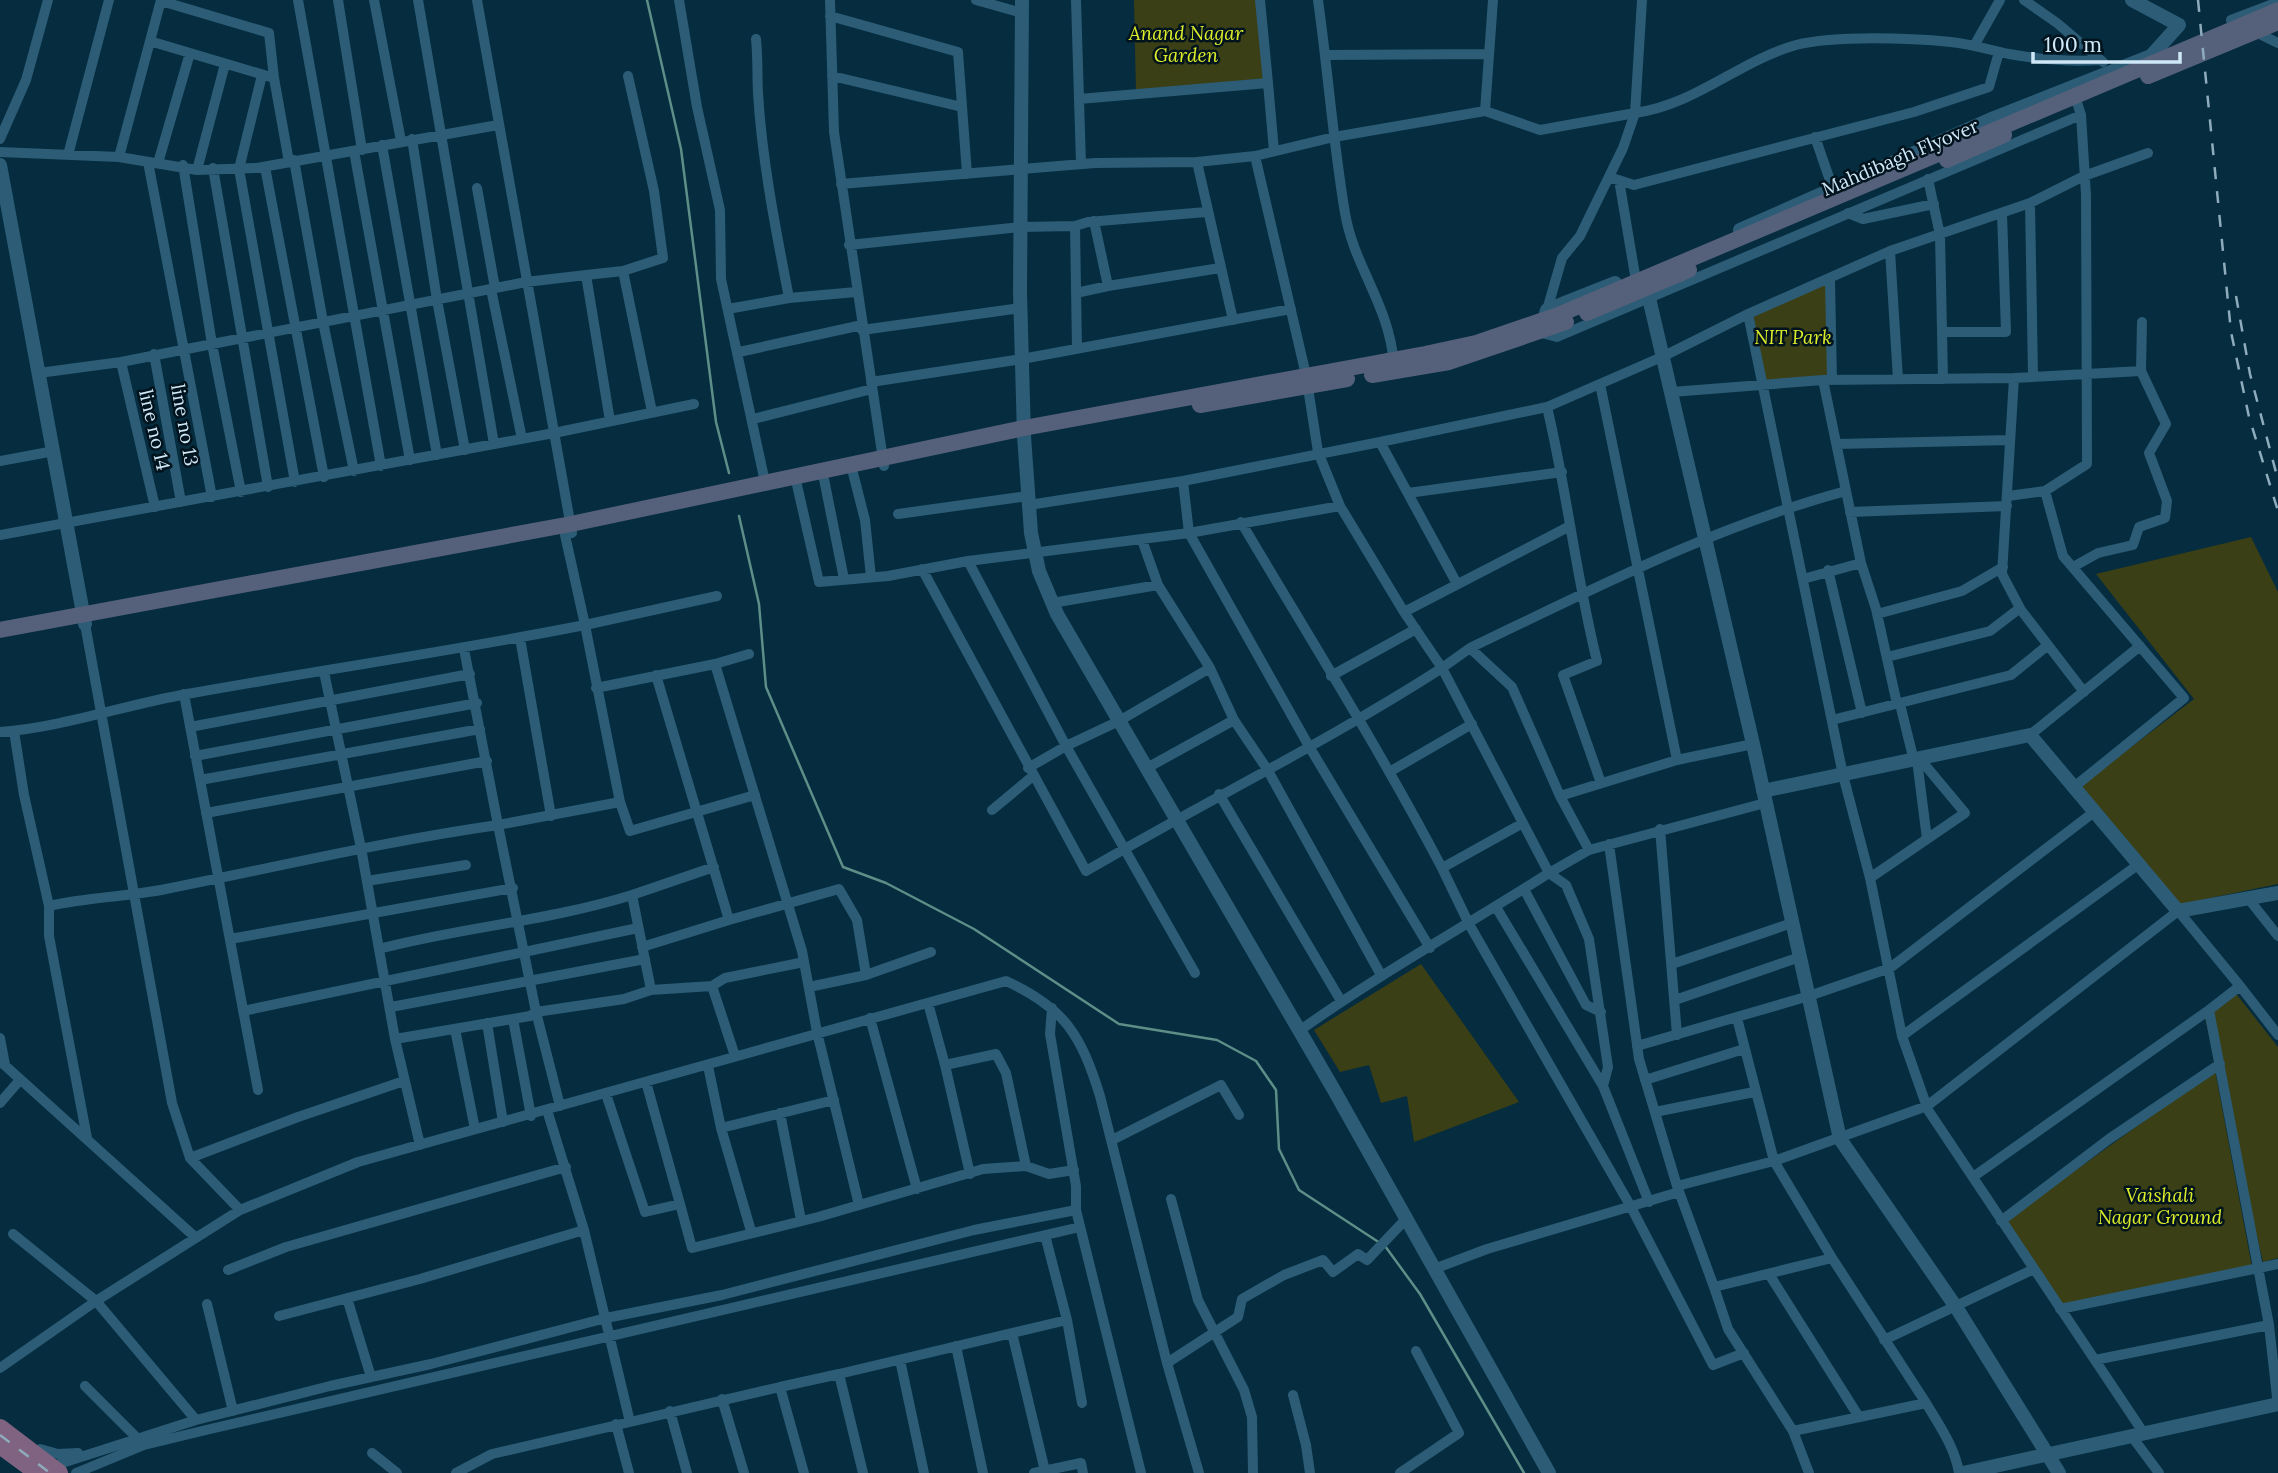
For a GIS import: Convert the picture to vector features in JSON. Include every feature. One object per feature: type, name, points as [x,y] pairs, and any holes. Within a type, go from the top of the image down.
[{"type":"main road","name":"Mahdibagh Flyover","points":[[1550,320],[2278,10]]},
{"type":"main road","name":"Mahdibagh Flyover","points":[[1550,320],[2278,22]]},
{"type":"main road","points":[[731,496],[765,482],[884,462],[1024,432],[1394,365],[1448,362],[1550,320]]},
{"type":"main road","points":[[0,640],[84,620],[569,531],[853,473],[884,462]]},
{"type":"main road","points":[[0,630],[84,620]]},
{"type":"main road","points":[[0,1419],[40,1449],[63,1471]]},
{"type":"main road","points":[[0,1428],[63,1471]]},
{"type":"main road","points":[[0,1447],[30,1473]]},
{"type":"main road","points":[[0,1447],[38,1473]]},
{"type":"street","points":[[0,139],[26,80],[48,0]]},
{"type":"street","points":[[68,155],[108,0]]},
{"type":"street","points":[[119,157],[153,42],[161,0],[269,33],[268,76],[239,169],[295,482]]},
{"type":"street","points":[[298,0],[381,466]]},
{"type":"street","points":[[338,0],[380,311],[410,460]]},
{"type":"street","points":[[374,0],[407,140],[465,450]]},
{"type":"street","points":[[418,0],[442,133],[466,294],[494,444]]},
{"type":"street","points":[[477,0],[596,688],[620,802],[630,831],[755,795]]},
{"type":"street","points":[[679,0],[693,69],[697,107],[720,210],[721,279],[765,482]]},
{"type":"street","points":[[830,0],[834,132],[856,292],[884,462]]},
{"type":"street","points":[[976,0],[1022,6],[1021,308],[1024,432],[1035,554],[1052,603],[1299,1031],[1549,1473]]},
{"type":"street","points":[[1076,0],[1081,164]]},
{"type":"street","points":[[1261,0],[1274,151]]},
{"type":"street","points":[[1318,0],[1345,214],[1355,249],[1392,336],[1394,365]]},
{"type":"street","points":[[1485,111],[1493,0]]},
{"type":"street","points":[[1642,0],[1635,113],[1614,179],[1580,236],[1562,258],[1550,320],[1557,337],[2081,115]]},
{"type":"street","points":[[1974,46],[2000,0]]},
{"type":"street","points":[[2024,0],[2057,23],[2113,71]]},
{"type":"street","points":[[1550,320],[1635,275],[1833,188],[2151,56],[2179,25],[2132,0]]},
{"type":"street","points":[[2278,2],[2231,20],[2278,43]]},
{"type":"street","points":[[830,16],[958,52],[967,174]]},
{"type":"street","points":[[756,39],[758,92],[768,174],[789,298]]},
{"type":"street","points":[[841,184],[1081,164],[1197,162],[1255,156],[1334,136],[1485,111],[1540,130],[1655,110],[1702,92],[1746,66],[1797,45],[1865,40],[1952,42],[1998,52],[2100,60]]},
{"type":"street","points":[[153,42],[268,76]]},
{"type":"street","points":[[1614,179],[1634,185],[1914,112],[1989,87],[1998,52]]},
{"type":"street","points":[[190,53],[153,162],[183,349],[212,497]]},
{"type":"street","points":[[1326,55],[1489,54]]},
{"type":"street","points":[[197,170],[225,64]]},
{"type":"street","points":[[268,76],[291,161],[354,471]]},
{"type":"street","points":[[39,373],[121,362],[526,282],[623,271],[663,258],[654,191],[628,76]]},
{"type":"street","points":[[832,76],[962,107]]},
{"type":"street","points":[[1079,99],[1268,83]]},
{"type":"street","points":[[1850,512],[2008,501],[2045,491],[2087,464],[2086,195],[2081,115],[2072,87]]},
{"type":"street","points":[[0,152],[119,157],[183,165],[197,170],[239,169],[498,125]]},
{"type":"street","points":[[1815,136],[1833,188]]},
{"type":"street","points":[[382,145],[437,455]]},
{"type":"street","points":[[898,514],[1029,501],[1183,481],[1547,407],[1664,356],[1748,314],[1830,280],[1889,251],[2030,203],[2084,176],[2148,153]]},
{"type":"street","points":[[1255,156],[1307,381],[1318,453],[1340,506],[1404,612],[1442,668],[1549,873],[1566,886],[1589,939],[1608,1067],[1603,1086]]},
{"type":"street","points":[[1197,162],[1206,212],[1233,320]]},
{"type":"street","points":[[0,165],[172,1103],[190,1158],[240,1210]]},
{"type":"street","points":[[183,165],[212,344],[241,492]]},
{"type":"street","points":[[265,166],[324,477]]},
{"type":"street","points":[[213,168],[240,339],[268,487]]},
{"type":"street","points":[[1614,179],[1635,275]]},
{"type":"street","points":[[1928,179],[1940,234],[1943,379]]},
{"type":"street","points":[[477,188],[522,439]]},
{"type":"street","points":[[2030,203],[2033,376]]},
{"type":"street","points":[[1848,213],[1863,219],[1934,204]]},
{"type":"street","points":[[849,245],[1206,212]]},
{"type":"street","points":[[1942,331],[2006,332],[2002,213]]},
{"type":"street","points":[[1094,221],[1108,286]]},
{"type":"street","points":[[1075,226],[1077,348]]},
{"type":"street","points":[[1889,251],[1898,379]]},
{"type":"street","points":[[1076,293],[1220,268]]},
{"type":"street","points":[[623,271],[652,412]]},
{"type":"street","points":[[586,275],[610,421]]},
{"type":"street","points":[[1830,280],[1828,380],[1837,444],[1861,563],[1877,614],[1898,704],[1917,760],[1927,839]]},
{"type":"street","points":[[728,309],[789,298],[856,292]]},
{"type":"street","points":[[1649,298],[1753,744],[1840,1139],[1956,1307],[2059,1473]]},
{"type":"street","points":[[738,352],[862,327],[1021,308]]},
{"type":"street","points":[[753,419],[871,386],[1291,309]]},
{"type":"street","points":[[1748,314],[1843,775],[1870,878],[1902,1036],[1927,1106],[2095,1360],[2159,1473]]},
{"type":"street","points":[[2073,567],[2098,554],[2133,545],[2139,527],[2165,518],[2167,501],[2149,453],[2166,424],[2141,372],[2142,322]]},
{"type":"street","name":"line no 13","points":[[154,354],[181,502]]},
{"type":"street","name":"line no 14","points":[[121,362],[155,507]]},
{"type":"street","points":[[1672,392],[1828,380],[2014,378],[2086,372],[2141,372]]},
{"type":"street","points":[[2014,378],[2002,574],[2020,608],[2084,692]]},
{"type":"street","points":[[1600,384],[1677,760]]},
{"type":"street","points":[[0,536],[324,477],[694,404]]},
{"type":"street","points":[[1547,407],[1562,472],[1580,595],[1597,661],[1563,675],[1601,783]]},
{"type":"street","points":[[1837,444],[2010,440]]},
{"type":"street","points":[[1380,442],[1456,582]]},
{"type":"street","points":[[0,461],[54,451]]},
{"type":"street","points":[[1408,493],[1562,472]]},
{"type":"street","points":[[853,473],[865,520],[871,577]]},
{"type":"street","points":[[824,479],[844,579]]},
{"type":"street","points":[[1183,481],[1189,533],[1310,748],[1430,948]]},
{"type":"street","points":[[797,485],[819,582],[1142,540],[1340,506]]},
{"type":"street","points":[[922,569],[1086,871],[1219,794],[1358,722],[1470,648],[1706,539],[1789,507],[1846,491]]},
{"type":"street","points":[[2045,491],[2063,556],[2184,698],[2074,788]]},
{"type":"street","points":[[1241,522],[1358,722],[1391,771],[1469,924],[1631,1207],[1713,1365],[1744,1353]]},
{"type":"street","points":[[1404,612],[1456,582],[1570,526]]},
{"type":"street","points":[[1142,540],[1158,585],[1210,668],[1234,720],[1267,769],[1381,975]]},
{"type":"street","points":[[968,561],[1066,746],[1195,973]]},
{"type":"street","points":[[1804,579],[1828,570],[1861,563]]},
{"type":"street","points":[[1877,614],[1962,592],[2003,567]]},
{"type":"street","points":[[1828,570],[1862,713]]},
{"type":"street","points":[[1052,603],[1158,585]]},
{"type":"street","points":[[0,732],[101,716],[184,694],[464,649],[717,596]]},
{"type":"street","points":[[1886,657],[1990,631],[2020,608]]},
{"type":"street","points":[[1331,676],[1416,629]]},
{"type":"street","points":[[520,638],[551,816]]},
{"type":"street","points":[[1832,720],[2011,675],[2048,645]]},
{"type":"street","points":[[1299,1031],[1381,975],[1589,850],[1843,775],[2030,735],[2140,646]]},
{"type":"street","points":[[1470,648],[1512,687],[1560,796],[1589,850]]},
{"type":"street","points":[[464,649],[477,703],[498,825],[513,888],[536,1012],[560,1105]]},
{"type":"street","points":[[596,688],[715,664],[749,654]]},
{"type":"street","points":[[715,664],[804,962],[817,1032],[859,1205]]},
{"type":"street","points":[[992,810],[1030,772],[1066,746],[1119,722],[1210,668]]},
{"type":"street","points":[[324,672],[361,848],[404,1081],[420,1145]]},
{"type":"street","points":[[190,727],[331,698],[470,674]]},
{"type":"street","points":[[656,676],[729,920]]},
{"type":"street","points":[[184,694],[258,1090]]},
{"type":"street","points":[[195,756],[477,703]]},
{"type":"street","points":[[1147,768],[1234,720]]},
{"type":"street","points":[[1391,771],[1472,724]]},
{"type":"street","points":[[200,780],[481,729]]},
{"type":"street","points":[[14,731],[24,794],[49,906],[50,936],[87,1138]]},
{"type":"street","points":[[2030,735],[2278,1035]]},
{"type":"street","points":[[1560,796],[1677,760],[1753,744]]},
{"type":"street","points":[[1870,878],[1965,813],[1917,760]]},
{"type":"street","points":[[206,813],[487,761]]},
{"type":"street","points":[[1219,794],[1341,1001]]},
{"type":"street","points":[[49,906],[71,901],[134,895],[361,848],[620,802]]},
{"type":"street","points":[[1637,1046],[1809,996],[1890,968],[2094,812]]},
{"type":"street","points":[[1441,868],[1523,823]]},
{"type":"street","points":[[1660,829],[1678,1035]]},
{"type":"street","points":[[1609,844],[1637,1046],[1678,1189],[1728,1329],[1793,1431],[1809,1473]]},
{"type":"street","points":[[1902,1036],[2139,864]]},
{"type":"street","points":[[367,881],[466,865]]},
{"type":"street","points":[[379,949],[425,937],[592,908],[714,867]]},
{"type":"street","points":[[230,939],[513,888]]},
{"type":"street","points":[[391,1007],[530,981],[643,953],[729,920],[839,889],[857,920],[866,975]]},
{"type":"street","points":[[1524,889],[1586,1005],[1601,1012]]},
{"type":"street","points":[[1434,1269],[1487,1249],[1649,1202],[1678,1189],[1774,1161],[1927,1106],[2179,912],[2278,893]]},
{"type":"street","points":[[632,895],[651,990]]},
{"type":"street","points":[[2247,897],[2278,936]]},
{"type":"street","points":[[1496,907],[1603,1086],[1649,1202]]},
{"type":"street","points":[[1672,964],[1792,923]]},
{"type":"street","points":[[243,1011],[638,928]]},
{"type":"street","points":[[809,986],[866,975],[931,953]]},
{"type":"street","points":[[1675,1000],[1800,957]]},
{"type":"street","points":[[396,1039],[513,1019],[536,1012],[624,999],[651,990],[712,986],[725,978],[804,962]]},
{"type":"street","points":[[0,1368],[96,1301],[240,1210],[358,1162],[531,1116],[560,1105],[1006,981],[1035,994],[1052,1008],[1086,1053],[1112,1140],[1167,1363],[1199,1473]]},
{"type":"street","points":[[712,986],[735,1056]]},
{"type":"street","points":[[1973,1177],[2240,986]]},
{"type":"street","points":[[928,1003],[970,1174]]},
{"type":"street","points":[[1052,1008],[1050,1034],[1074,1170],[1076,1210],[1141,1473]]},
{"type":"street","points":[[1737,1018],[1774,1161],[1832,1258],[1943,1430],[1961,1473],[2046,1453],[2139,1437],[2278,1405],[2269,1325],[2209,1010]]},
{"type":"street","points":[[870,1018],[917,1189]]},
{"type":"street","points":[[513,1019],[531,1116]]},
{"type":"street","points":[[486,1023],[503,1122]]},
{"type":"street","points":[[455,1029],[475,1129]]},
{"type":"street","points":[[0,1038],[2,1063],[19,1081],[87,1138],[195,1237]]},
{"type":"street","points":[[1645,1080],[1744,1049]]},
{"type":"street","points":[[945,1065],[996,1054],[1006,1073],[1026,1166]]},
{"type":"street","points":[[2001,1221],[2109,1139],[2220,1064]]},
{"type":"street","points":[[708,1066],[721,1128],[751,1231]]},
{"type":"street","points":[[0,1103],[19,1081]]},
{"type":"street","points":[[190,1158],[404,1081]]},
{"type":"street","points":[[646,1082],[692,1248],[970,1174],[1026,1166],[1049,1174],[1074,1170]]},
{"type":"street","points":[[1112,1140],[1221,1085],[1239,1115]]},
{"type":"street","points":[[1655,1112],[1754,1092]]},
{"type":"street","points":[[606,1094],[645,1212],[680,1205]]},
{"type":"street","points":[[721,1128],[834,1100]]},
{"type":"street","points":[[547,1110],[584,1230],[630,1422]]},
{"type":"street","points":[[780,1113],[802,1220]]},
{"type":"street","points":[[228,1270],[286,1247],[566,1167]]},
{"type":"street","points":[[1171,1199],[1198,1300],[1244,1390],[1252,1417],[1253,1473]]},
{"type":"street","points":[[63,1471],[95,1452],[136,1437],[233,1410],[974,1230],[1076,1210]]},
{"type":"street","points":[[1167,1363],[1238,1317],[1242,1299],[1284,1275],[1322,1260],[1333,1272],[1358,1254],[1367,1260],[1405,1220]]},
{"type":"street","points":[[63,1471],[107,1460],[144,1445],[206,1430],[1080,1227]]},
{"type":"street","points":[[279,1316],[584,1230]]},
{"type":"street","points":[[13,1234],[96,1301],[196,1420]]},
{"type":"street","points":[[1045,1235],[1067,1320],[1082,1404]]},
{"type":"street","points":[[1714,1287],[1832,1258]]},
{"type":"street","points":[[2060,1308],[2278,1264]]},
{"type":"street","points":[[1884,1340],[2034,1269]]},
{"type":"street","points":[[1769,1274],[1859,1417]]},
{"type":"street","points":[[346,1297],[371,1377]]},
{"type":"street","points":[[694,1300],[698,1316]]},
{"type":"street","points":[[207,1304],[233,1410]]},
{"type":"street","points":[[456,1473],[492,1454],[1067,1320]]},
{"type":"street","points":[[2095,1360],[2269,1325]]},
{"type":"street","points":[[1012,1334],[1039,1472],[1081,1463],[1083,1473]]},
{"type":"street","points":[[956,1346],[983,1473]]},
{"type":"street","points":[[1400,1473],[1459,1433],[1416,1351]]},
{"type":"street","points":[[900,1360],[924,1473]]},
{"type":"street","points":[[839,1374],[863,1473]]},
{"type":"street","points":[[85,1386],[136,1437]]},
{"type":"street","points":[[780,1387],[804,1473]]},
{"type":"street","points":[[1293,1395],[1310,1473]]},
{"type":"street","points":[[722,1399],[744,1473]]},
{"type":"street","points":[[1793,1431],[1926,1403]]},
{"type":"street","points":[[670,1411],[687,1473]]},
{"type":"street","points":[[616,1424],[628,1473]]},
{"type":"street","points":[[40,1449],[58,1454],[95,1452]]},
{"type":"street","points":[[372,1453],[397,1473]]},
{"type":"street","points":[[97,1473],[107,1460]]},
{"type":"green space","name":"Anand Nagar Garden","points":[[1134,0],[1259,0],[1268,83],[1136,93]]},
{"type":"green space","name":"NIT Park","points":[[1830,280],[1832,380],[1764,383],[1748,314]]},
{"type":"green space","points":[[2251,537],[2278,592],[2278,884],[2176,905],[2079,787],[2194,699],[2096,574]]},
{"type":"green space","points":[[1421,964],[1519,1102],[1414,1142],[1407,1096],[1381,1103],[1369,1065],[1340,1072],[1314,1030]]},
{"type":"green space","points":[[2234,991],[2278,1047],[2278,1258],[2263,1262],[2205,1018]]},
{"type":"green space","name":"Vaishali Nagar Ground","points":[[2215,1070],[2252,1267],[2061,1307],[2004,1222]]},
{"type":"waterway","points":[[647,0],[681,149],[716,422],[729,473]]},
{"type":"waterway","points":[[739,516],[759,604],[766,687],[843,867],[886,883],[974,929],[1119,1024],[1217,1040],[1256,1061],[1276,1090],[1279,1149],[1299,1190],[1380,1243]]},
{"type":"waterway","points":[[1385,1246],[1420,1294],[1524,1473]]},
{"type":"railway","points":[[2198,0],[2231,332],[2249,417],[2278,511]]},
{"type":"railway","points":[[2236,296],[2250,374],[2278,480]]},
{"type":"railway","points":[[0,1435],[50,1473]]}]
